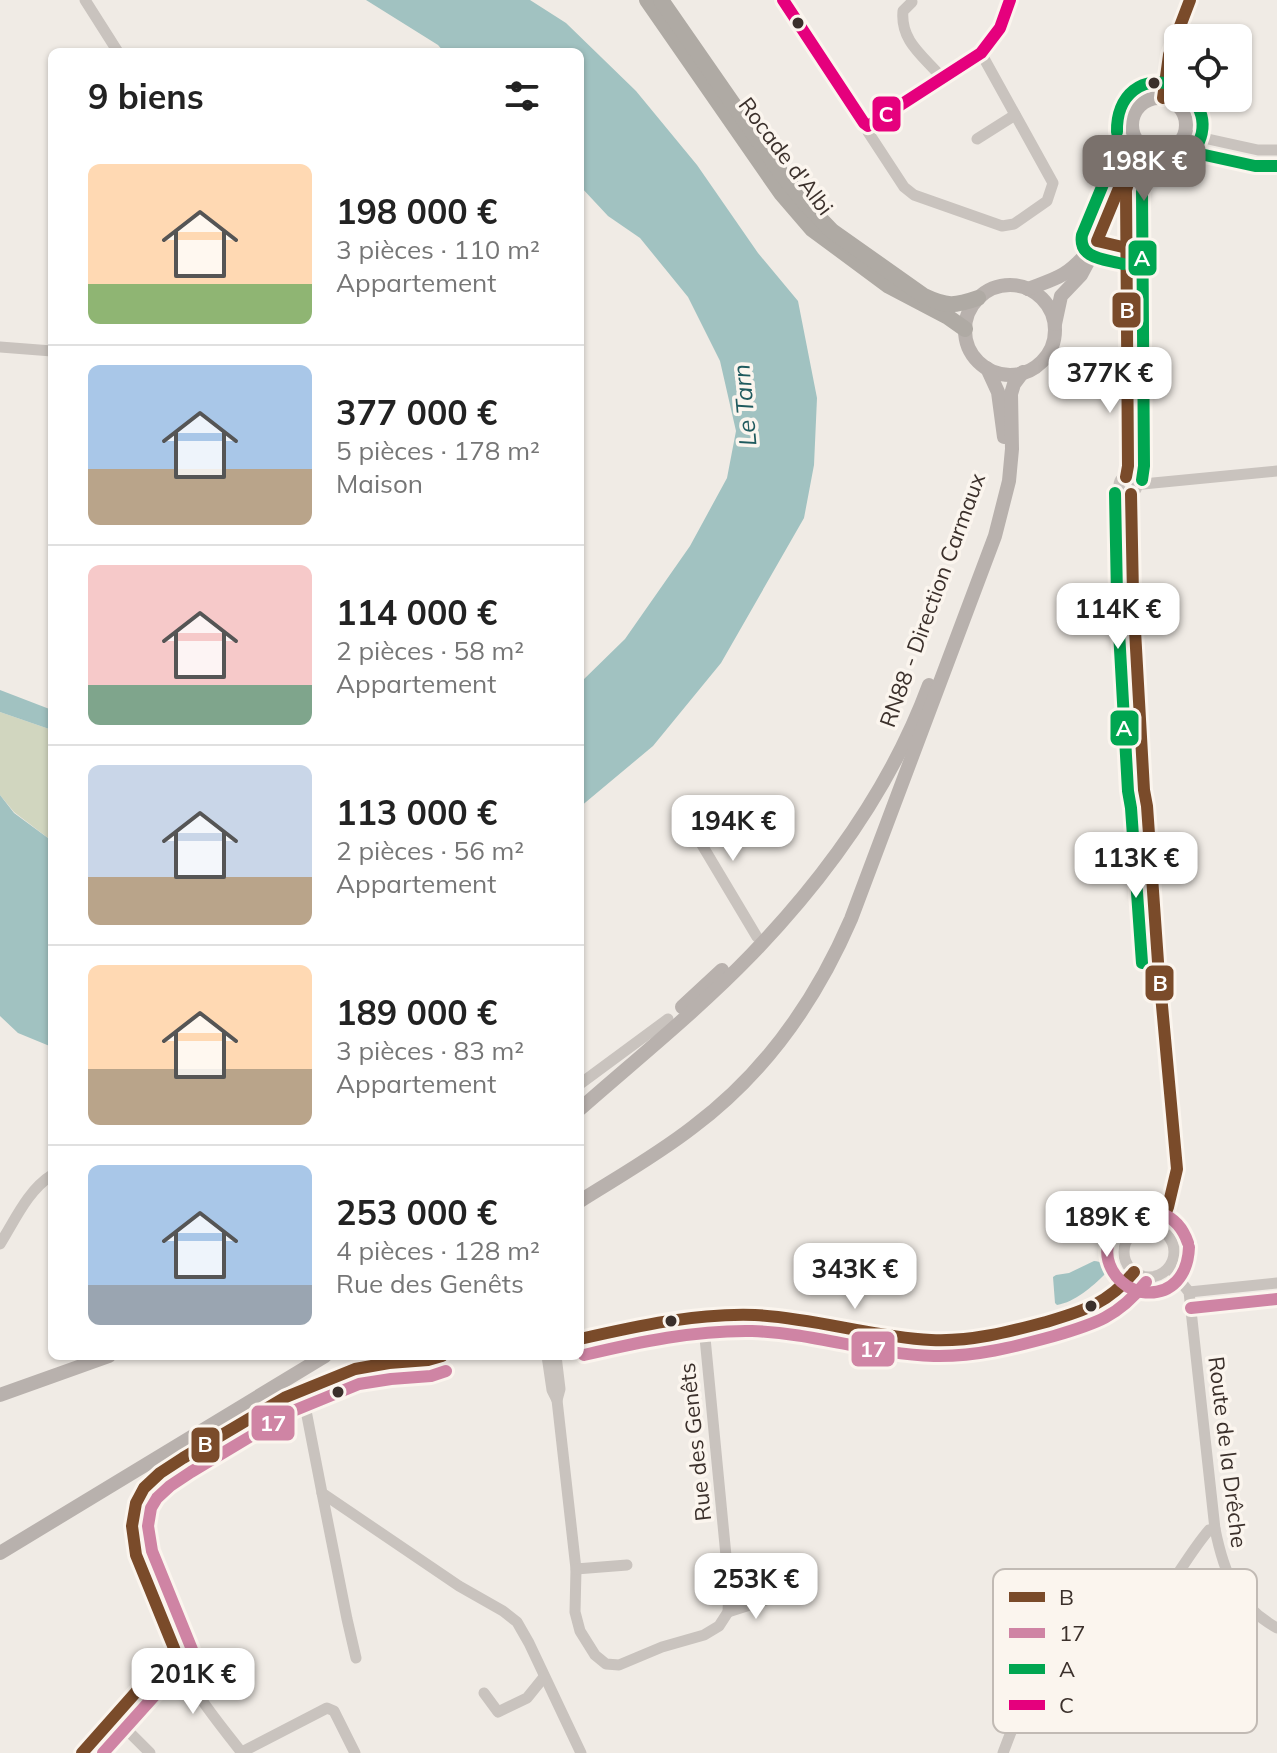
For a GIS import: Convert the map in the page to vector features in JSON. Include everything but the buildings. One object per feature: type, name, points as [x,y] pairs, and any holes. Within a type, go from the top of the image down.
[{"type":"highway","name":"Rocade d'Albi","points":[[647,0],[781,193],[812,229],[889,286],[965,329]]},
{"type":"highway","name":"Rocade d'Albi","points":[[661,0],[781,173],[832,231],[938,303],[961,304],[978,298]]},
{"type":"main road","points":[[1163,98],[1169,55],[1190,0]]},
{"type":"main road","points":[[1163,98],[1175,104],[1184,114],[1185,134],[1180,142],[1165,152],[1149,151],[1136,141],[1132,124],[1134,115],[1145,102],[1163,98]]},
{"type":"main road","points":[[1055,325],[1052,313],[1038,295],[1015,285],[1002,285],[978,298],[967,318],[965,329],[972,354],[987,368],[999,373],[1023,372],[1044,359],[1055,337],[1061,296],[1081,275],[1116,198],[1136,141]]},
{"type":"main road","points":[[1028,289],[1059,279],[1071,271],[1097,241]]},
{"type":"main road","name":"RN88 - Direction Carmaux","points":[[584,1106],[751,956],[818,878],[879,787],[915,720],[1002,483],[1005,464],[1003,422],[998,392],[987,368]]},
{"type":"main road","points":[[584,1199],[657,1154],[731,1096],[773,1050],[825,975],[851,919],[995,536],[1009,481],[1011,394],[1023,372]]},
{"type":"main road","points":[[584,1093],[773,920],[831,848],[927,690]]},
{"type":"main road","points":[[0,1395],[98,1360]]},
{"type":"main road","points":[[0,1553],[318,1360]]},
{"type":"street","points":[[85,0],[115,48]]},
{"type":"street","points":[[783,0],[908,191],[1002,226],[1014,224],[1047,201],[1053,183],[981,53]]},
{"type":"street","points":[[868,126],[981,53],[999,31],[1010,0]]},
{"type":"street","points":[[912,2],[903,11],[907,37],[942,78]]},
{"type":"street","points":[[977,139],[1015,115]]},
{"type":"street","points":[[1185,134],[1258,150],[1277,150]]},
{"type":"street","points":[[1149,151],[1133,167],[1126,190],[1128,466],[1144,790],[1177,1169],[1172,1201],[1159,1230]]},
{"type":"street","points":[[1097,241],[1127,248]]},
{"type":"street","points":[[0,347],[48,351]]},
{"type":"street","points":[[1130,487],[1277,471]]},
{"type":"street","points":[[680,808],[757,937]]},
{"type":"street","points":[[584,1081],[668,1019]]},
{"type":"street","points":[[0,1244],[25,1203],[48,1177]]},
{"type":"street","points":[[1144,1228],[1159,1230],[1167,1235],[1174,1253],[1169,1267],[1153,1277],[1134,1272],[1125,1257],[1128,1239],[1144,1228]]},
{"type":"street","points":[[1169,1267],[1189,1292],[1277,1283]]},
{"type":"street","points":[[584,1338],[640,1325],[703,1317],[778,1317],[911,1338],[961,1339],[1004,1332],[1084,1311],[1116,1293],[1134,1272]]},
{"type":"street","name":"Route de la Drêche","points":[[1189,1292],[1215,1529],[1225,1569]]},
{"type":"street","name":"Rue des Genêts","points":[[703,1317],[729,1587],[728,1612]]},
{"type":"street","points":[[355,1753],[334,1711],[327,1708],[242,1752],[196,1691],[178,1658],[136,1555],[132,1526],[136,1503],[144,1488],[160,1473],[286,1397],[355,1369],[428,1360]]},
{"type":"street","points":[[548,1360],[552,1390],[557,1400],[576,1569],[575,1612],[580,1631],[595,1655],[606,1664],[619,1665],[662,1647],[704,1635],[719,1626],[728,1612],[775,1597]]},
{"type":"street","points":[[556,1360],[560,1389],[557,1400]]},
{"type":"street","points":[[302,1390],[356,1658]]},
{"type":"street","points":[[322,1493],[517,1622],[581,1753]]},
{"type":"street","points":[[1182,1569],[1209,1530],[1215,1529]]},
{"type":"street","points":[[576,1569],[627,1565]]},
{"type":"street","name":"Route de la Drêche","points":[[1257,1614],[1277,1628]]},
{"type":"street","points":[[82,1753],[145,1682],[178,1658]]},
{"type":"street","points":[[484,1693],[498,1712],[527,1698],[544,1677]]},
{"type":"street","points":[[114,1717],[150,1753]]},
{"type":"street","points":[[1003,1753],[1012,1733]]},
{"type":"green space","points":[[0,712],[48,729],[48,838],[14,812],[0,795]]},
{"type":"water","name":"Le Tarn","points":[[366,0],[530,0],[566,23],[636,91],[697,165],[758,253],[798,301],[817,398],[814,465],[804,518],[721,663],[653,746],[584,804],[584,679],[625,639],[690,546],[727,478],[736,431],[720,361],[688,297],[640,238],[608,216],[584,190],[584,48],[441,48]]},
{"type":"water","points":[[0,690],[48,708],[48,729],[0,712]]},
{"type":"water","points":[[0,795],[14,813],[48,838],[48,1045],[18,1033],[0,1016]]},
{"type":"water","points":[[1094,1261],[1103,1264],[1105,1274],[1077,1297],[1057,1305],[1053,1277]]},
{"type":"transit line","name":"C","points":[[783,0],[868,126],[981,53],[1000,28],[1010,0]]},
{"type":"transit line","name":"B","points":[[1163,98],[1169,55],[1190,0]]},
{"type":"transit line","name":"A","points":[[1117,132],[1126,98],[1143,85],[1164,83]]},
{"type":"transit line","name":"A","points":[[1120,142],[1134,159],[1150,167],[1167,167],[1183,160],[1195,149],[1202,133],[1199,112]]},
{"type":"transit line","name":"A","points":[[1182,150],[1255,166],[1277,166]]},
{"type":"transit line","name":"B","points":[[1126,477],[1126,190],[1133,167],[1149,151]]},
{"type":"transit line","name":"A","points":[[1142,480],[1142,192],[1147,175],[1160,162]]},
{"type":"transit line","name":"A","points":[[1104,182],[1082,235],[1082,243],[1094,257],[1123,264]]},
{"type":"transit line","name":"B","points":[[1119,188],[1097,241],[1127,248]]},
{"type":"transit line","name":"A","points":[[1115,493],[1117,596],[1128,791],[1142,963]]},
{"type":"transit line","name":"B","points":[[1131,494],[1133,595],[1144,790],[1177,1169],[1159,1230]]},
{"type":"transit line","name":"17","points":[[1188,1243],[1177,1224],[1162,1214],[1146,1212],[1130,1217],[1117,1227],[1109,1241],[1108,1258],[1116,1276],[1124,1284],[1138,1291],[1162,1291],[1182,1275],[1189,1247]]},
{"type":"transit line","name":"B","points":[[584,1338],[667,1321],[733,1315],[800,1320],[909,1338],[975,1338],[1032,1326],[1083,1310],[1114,1292],[1134,1272]]},
{"type":"transit line","name":"17","points":[[584,1355],[646,1341],[731,1331],[798,1335],[911,1354],[949,1356],[979,1353],[1039,1340],[1094,1323],[1126,1304],[1146,1282]]},
{"type":"transit line","name":"17","points":[[1191,1308],[1277,1299]]},
{"type":"transit line","name":"B","points":[[178,1658],[136,1555],[132,1526],[136,1503],[144,1488],[183,1458],[286,1397],[355,1369],[428,1360]]},
{"type":"transit line","name":"17","points":[[193,1652],[152,1551],[148,1526],[151,1508],[157,1498],[191,1472],[293,1411],[359,1384],[431,1376],[446,1371]]},
{"type":"transit line","name":"B","points":[[82,1753],[145,1682],[178,1658]]},
{"type":"transit line","name":"17","points":[[103,1753],[156,1694],[187,1671]]}]
